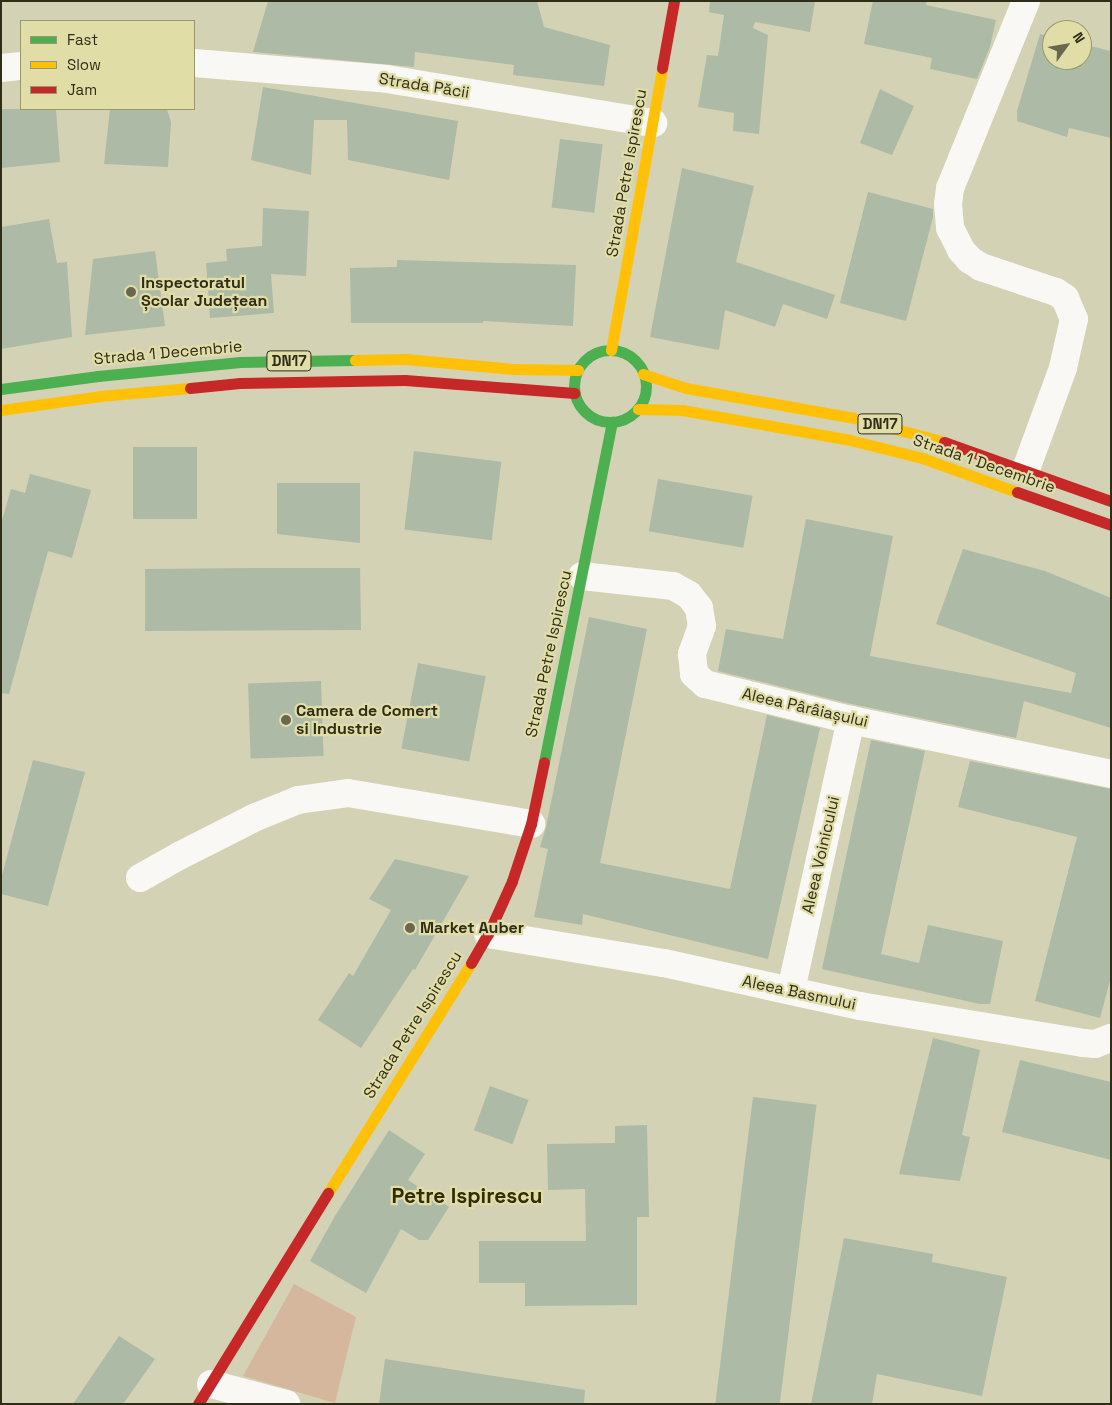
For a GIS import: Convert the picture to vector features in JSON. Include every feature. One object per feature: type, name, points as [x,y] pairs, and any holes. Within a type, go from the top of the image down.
[{"type":"main road","name":"Strada Petre Ispirescu","points":[[611,350],[674,1]]},
{"type":"main road","points":[[612,422],[602,421],[588,414],[578,403],[574,381],[578,370],[591,355],[611,350],[631,357],[643,374],[645,386],[644,398],[638,409]]},
{"type":"main road","name":"Strada 1 Decembrie","points":[[1,389],[98,376],[240,362],[406,359],[513,369],[578,370]]},
{"type":"main road","name":"Strada 1 Decembrie","points":[[643,374],[686,388],[854,418],[928,436],[1026,469],[1111,501]]},
{"type":"main road","name":"DN17","points":[[1,410],[100,396],[240,383],[405,380],[575,393]]},
{"type":"main road","name":"Strada 1 Decembrie","points":[[612,422],[630,416],[638,409],[682,410],[859,442],[922,458],[1111,525]]},
{"type":"main road","name":"Strada Petre Ispirescu","points":[[205,1394],[488,934],[512,881],[531,824],[612,422]]},
{"type":"street","points":[[1026,1],[950,188],[948,204],[950,228],[961,250],[970,260],[981,267],[1056,292],[1064,298],[1072,314],[1072,334],[1063,368],[1026,469]]},
{"type":"street","name":"Strada Păcii","points":[[195,63],[387,79],[653,124]]},
{"type":"street","points":[[1,68],[20,66]]},
{"type":"street","name":"Aleea Pârâiașului","points":[[582,576],[673,586],[689,595],[699,608],[702,626],[692,654],[694,674],[705,684],[851,720],[1111,774]]},
{"type":"street","name":"Aleea Voinicului","points":[[791,990],[851,720]]},
{"type":"street","points":[[140,878],[256,817],[298,800],[348,792],[531,824]]},
{"type":"street","name":"Aleea Basmului","points":[[488,934],[664,963],[860,1006],[1083,1043],[1095,1044],[1111,1038]]},
{"type":"street","points":[[205,1394],[286,1404]]},
{"type":"shaded area","points":[[294,1284],[356,1317],[335,1403],[243,1376]]},
{"type":"building","points":[[268,1],[537,1],[544,27],[610,45],[604,86],[513,75],[514,65],[415,52],[414,67],[253,52]]},
{"type":"building","points":[[710,1],[815,1],[810,32],[755,22],[753,28],[768,35],[759,134],[733,131],[734,113],[698,107],[707,55],[718,56],[724,15],[709,12]]},
{"type":"building","points":[[873,1],[927,1],[926,5],[996,20],[990,47],[977,79],[930,69],[932,58],[864,44]]},
{"type":"building","points":[[1040,34],[1042,34],[1042,70],[1092,70],[1092,46],[1111,51],[1111,138],[1069,128],[1067,137],[1017,121],[1017,111]]},
{"type":"building","points":[[263,87],[458,121],[449,180],[348,160],[347,120],[314,120],[311,175],[251,160]]},
{"type":"building","points":[[880,89],[914,106],[892,155],[860,143]]},
{"type":"building","points":[[1,109],[56,110],[60,162],[1,168]]},
{"type":"building","points":[[110,110],[167,110],[171,122],[168,167],[104,164]]},
{"type":"building","points":[[560,139],[603,144],[594,213],[552,207]]},
{"type":"building","points":[[682,168],[754,186],[736,262],[835,295],[827,319],[783,304],[775,327],[725,310],[719,350],[650,337]]},
{"type":"building","points":[[868,192],[933,209],[933,217],[906,321],[840,303]]},
{"type":"building","points":[[263,208],[309,211],[306,276],[271,274],[274,313],[210,318],[206,263],[227,261],[226,249],[262,246]]},
{"type":"building","points":[[49,219],[57,263],[67,262],[72,337],[1,349],[1,227]]},
{"type":"building","name":"Inspectoratul Școlar Județean","points":[[155,251],[165,326],[85,335],[93,259]]},
{"type":"building","points":[[397,260],[576,265],[573,326],[483,321],[483,323],[351,323],[350,268],[397,267]]},
{"type":"building","points":[[133,447],[197,447],[197,519],[133,519]]},
{"type":"building","points":[[414,451],[501,462],[492,540],[404,529]]},
{"type":"building","points":[[30,474],[91,490],[72,558],[48,551],[9,694],[1,693],[1,524],[11,489],[25,493]]},
{"type":"building","points":[[658,479],[753,496],[743,548],[649,531]]},
{"type":"building","points":[[277,483],[360,483],[360,543],[277,534]]},
{"type":"building","points":[[806,519],[893,536],[870,656],[1071,693],[1076,673],[936,624],[963,549],[1045,571],[1111,598],[1111,728],[1024,701],[1016,738],[847,703],[718,671],[726,629],[783,639]]},
{"type":"building","points":[[360,568],[361,630],[145,631],[145,569]]},
{"type":"building","points":[[589,617],[647,629],[600,863],[730,889],[767,715],[820,728],[768,959],[583,914],[582,925],[534,917],[548,849],[540,847],[546,827]]},
{"type":"building","points":[[418,663],[486,676],[469,762],[401,748]]},
{"type":"building","name":"Camera de Comert si Industrie","points":[[321,681],[324,756],[251,759],[248,684]]},
{"type":"building","points":[[871,740],[925,751],[881,954],[919,963],[928,925],[1003,941],[990,1004],[980,1004],[822,969]]},
{"type":"building","points":[[33,760],[85,772],[48,906],[1,894],[1,879]]},
{"type":"building","points":[[970,761],[1111,789],[1111,977],[1100,1018],[1035,1001],[1077,837],[958,807]]},
{"type":"building","points":[[395,859],[469,876],[415,970],[413,969],[361,1048],[318,1020],[349,973],[353,976],[391,910],[369,899]]},
{"type":"building","points":[[933,1038],[980,1050],[962,1135],[970,1137],[960,1181],[899,1174]]},
{"type":"building","points":[[1020,1060],[1111,1082],[1111,1160],[1002,1132]]},
{"type":"building","points":[[490,1086],[529,1100],[512,1144],[474,1130]]},
{"type":"building","points":[[753,1097],[817,1105],[780,1404],[715,1404]]},
{"type":"building","points":[[647,1125],[649,1217],[637,1217],[637,1305],[525,1306],[525,1283],[479,1283],[479,1241],[586,1241],[585,1189],[548,1190],[547,1144],[615,1143],[615,1126]]},
{"type":"building","points":[[389,1130],[425,1154],[408,1180],[449,1207],[428,1240],[419,1240],[401,1229],[366,1293],[310,1261],[335,1216]]},
{"type":"building","points":[[844,1238],[933,1254],[932,1262],[1007,1277],[982,1396],[877,1374],[872,1404],[811,1404]]},
{"type":"building","points":[[119,1336],[155,1359],[123,1404],[73,1404]]},
{"type":"building","points":[[385,1359],[585,1390],[584,1404],[379,1404]]},
{"type":"traffic: fast","points":[[610,350],[630,356],[640,366],[646,386],[640,406],[630,416],[610,422],[590,416],[580,406],[574,386],[580,366],[590,356],[610,350]]},
{"type":"traffic: fast","points":[[1,389],[98,376],[240,362],[355,360]]},
{"type":"traffic: fast","points":[[544,762],[612,422]]},
{"type":"traffic: slow","points":[[611,350],[662,68]]},
{"type":"traffic: slow","points":[[355,360],[406,359],[513,369],[578,370]]},
{"type":"traffic: slow","points":[[643,374],[686,388],[854,418],[944,442]]},
{"type":"traffic: slow","points":[[1,410],[100,396],[190,388]]},
{"type":"traffic: slow","points":[[638,409],[682,410],[850,440],[922,458],[1017,492]]},
{"type":"traffic: slow","points":[[328,1193],[471,963]]},
{"type":"traffic: jam","points":[[662,68],[674,1]]},
{"type":"traffic: jam","points":[[190,388],[240,383],[405,380],[575,393]]},
{"type":"traffic: jam","points":[[944,442],[1111,501]]},
{"type":"traffic: jam","points":[[1017,492],[1111,525]]},
{"type":"traffic: jam","points":[[471,963],[488,934],[512,881],[531,824],[544,762]]},
{"type":"traffic: jam","points":[[198,1404],[328,1193]]},
{"type":"place","name":"Inspectoratul Școlar Județean","points":[[131,292]]},
{"type":"place","name":"Camera de Comert si Industrie","points":[[286,720]]},
{"type":"place","name":"Market Auber","points":[[410,928]]},
{"type":"district","name":"Petre Ispirescu","points":[[467,1196]]}]
